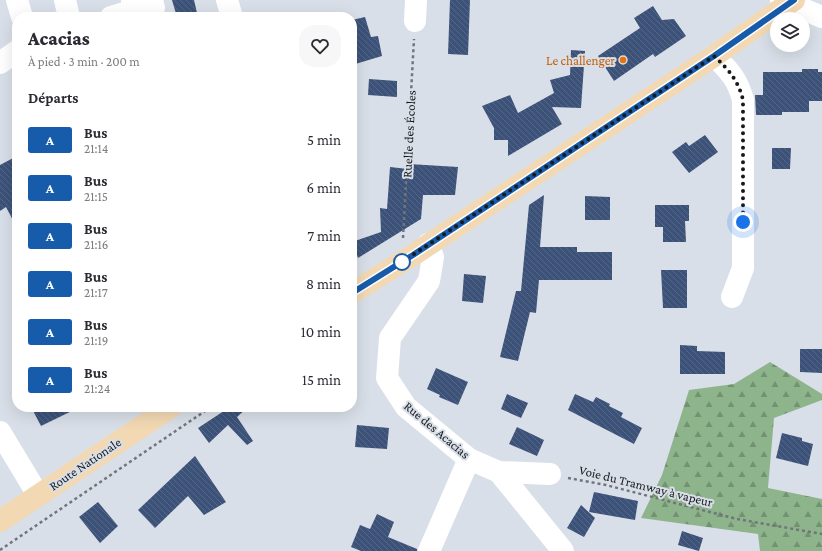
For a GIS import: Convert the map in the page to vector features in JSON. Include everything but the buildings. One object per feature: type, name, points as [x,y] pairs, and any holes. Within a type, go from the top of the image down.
[{"type":"main road","points":[[357,290],[396,266],[714,56],[788,1]]},
{"type":"main road","name":"Route Nationale","points":[[0,522],[163,412]]},
{"type":"street","points":[[17,0],[21,12]]},
{"type":"street","points":[[65,0],[68,12]]},
{"type":"street","points":[[227,0],[231,12]]},
{"type":"street","points":[[788,1],[822,17]]},
{"type":"street","points":[[128,12],[146,7]]},
{"type":"street","points":[[0,63],[12,55]]},
{"type":"street","points":[[714,56],[729,70],[739,86],[743,100],[743,268],[732,297]]},
{"type":"street","name":"Rue des Acacias","points":[[428,244],[434,257],[429,281],[390,338],[387,378],[406,407],[468,459],[499,472],[550,474]]},
{"type":"street","points":[[0,432],[38,495]]},
{"type":"street","points":[[429,551],[468,459]]},
{"type":"street","name":"Rue des Acacias","points":[[499,472],[563,551]]},
{"type":"path","name":"Ruelle des Écoles","points":[[396,266],[403,249],[416,10]]},
{"type":"path","points":[[0,550],[204,412]]},
{"type":"path","name":"Voie du Tramway à vapeur","points":[[550,474],[606,485],[737,519],[822,534]]},
{"type":"green space","points":[[770,362],[822,394],[822,400],[774,418],[768,488],[822,499],[822,551],[760,551],[758,534],[641,518],[662,475],[689,390],[734,384]]},
{"type":"bus line","name":"A","points":[[357,290],[413,255],[714,56],[794,0]]},
{"type":"place","name":"Le challenger","points":[[623,60]]},
{"type":"route","points":[[402,262],[714,56],[729,70],[739,86],[743,100],[743,222]]}]
